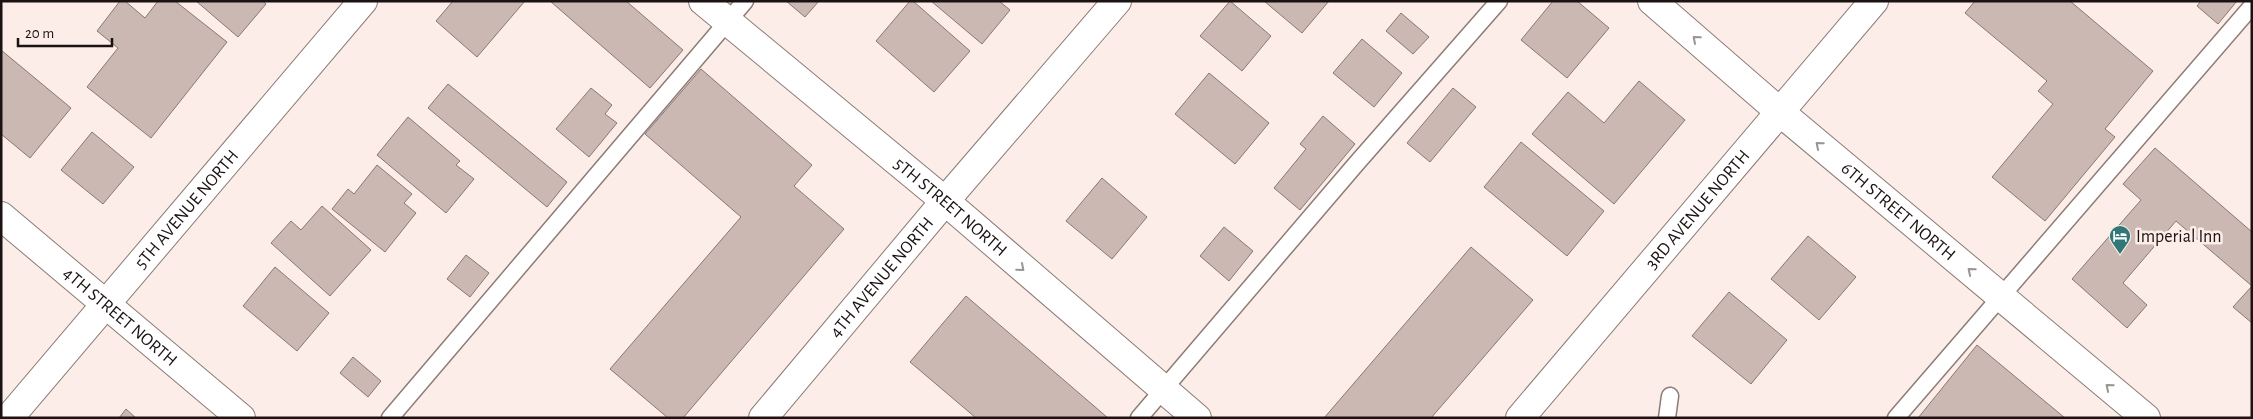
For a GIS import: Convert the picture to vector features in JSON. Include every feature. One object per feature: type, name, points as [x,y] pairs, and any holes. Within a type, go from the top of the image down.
[{"type":"street","name":"5TH AVENUE NORTH","points":[[9,418],[363,1]]},
{"type":"street","name":"5TH STREET NORTH","points":[[703,1],[945,201],[1162,390],[1197,418]]},
{"type":"street","name":"4TH AVENUE NORTH","points":[[763,418],[945,201],[1118,1]]},
{"type":"street","name":"6TH STREET NORTH","points":[[1652,1],[1780,112],[2146,418]]},
{"type":"street","name":"3RD AVENUE NORTH","points":[[1520,418],[1874,1]]},
{"type":"street","name":"4TH STREET NORTH","points":[[1,216],[241,418]]},
{"type":"lane","points":[[390,418],[745,1]]},
{"type":"lane","points":[[1139,418],[1350,171],[1499,1]]},
{"type":"lane","points":[[1896,418],[2252,6]]},
{"type":"lane","points":[[1666,418],[1670,396]]},
{"type":"building","points":[[120,1],[125,1],[145,18],[158,1],[175,1],[227,42],[151,138],[87,87],[118,48],[97,31]]},
{"type":"building","points":[[196,1],[263,1],[266,4],[238,37]]},
{"type":"building","points":[[453,1],[525,1],[477,57],[436,21]]},
{"type":"building","points":[[550,1],[626,1],[683,50],[650,88]]},
{"type":"building","points":[[786,1],[819,1],[805,17]]},
{"type":"building","points":[[910,1],[913,1],[970,51],[934,92],[876,41]]},
{"type":"building","points":[[931,1],[999,1],[1010,10],[982,44]]},
{"type":"building","points":[[1230,1],[1271,36],[1242,71],[1200,36]]},
{"type":"building","points":[[1264,1],[1329,1],[1302,33]]},
{"type":"building","points":[[1553,1],[1577,1],[1609,28],[1567,78],[1521,40]]},
{"type":"building","points":[[1975,1],[2070,1],[2153,71],[2105,129],[2115,137],[2045,221],[1992,177],[2053,104],[2038,91],[2047,81],[1965,13]]},
{"type":"building","points":[[2201,1],[2237,1],[2218,24],[2197,6]]},
{"type":"building","points":[[1401,13],[1429,37],[1413,54],[1386,31]]},
{"type":"building","points":[[1362,39],[1402,73],[1374,107],[1333,73]]},
{"type":"building","points":[[1,50],[71,108],[30,158],[1,134]]},
{"type":"building","points":[[701,69],[812,165],[794,186],[844,229],[683,418],[668,418],[610,369],[741,217],[645,134]]},
{"type":"building","points":[[1209,73],[1269,123],[1235,164],[1175,114]]},
{"type":"building","points":[[1639,81],[1685,120],[1614,204],[1532,134],[1568,92],[1604,123]]},
{"type":"building","points":[[448,84],[567,182],[547,207],[428,108]]},
{"type":"building","points":[[591,88],[612,105],[605,114],[617,123],[589,157],[556,129]]},
{"type":"building","points":[[1453,88],[1476,107],[1430,162],[1407,143]]},
{"type":"building","points":[[1323,116],[1355,144],[1300,210],[1274,188],[1306,149],[1300,144]]},
{"type":"building","points":[[408,117],[460,161],[456,165],[474,179],[446,213],[377,155]]},
{"type":"building","points":[[92,132],[134,167],[103,204],[61,170]]},
{"type":"building","points":[[1521,142],[1604,211],[1567,256],[1484,187]]},
{"type":"building","name":"Imperial Inn","points":[[2155,148],[2252,232],[2252,286],[2176,221],[2123,283],[2147,305],[2127,328],[2072,279],[2141,200],[2123,184]]},
{"type":"building","points":[[377,165],[412,194],[404,203],[416,213],[385,252],[332,209],[348,189],[354,194]]},
{"type":"building","points":[[1102,178],[1147,217],[1112,259],[1066,221]]},
{"type":"building","points":[[322,206],[371,250],[330,296],[271,243],[291,221],[301,230]]},
{"type":"building","points":[[1224,227],[1253,251],[1229,281],[1200,256]]},
{"type":"building","points":[[1808,236],[1856,277],[1819,320],[1771,279]]},
{"type":"building","points":[[1471,247],[1533,300],[1431,418],[1324,418]]},
{"type":"building","points":[[466,255],[489,273],[470,297],[447,279]]},
{"type":"building","points":[[275,267],[329,313],[297,351],[243,306]]},
{"type":"building","points":[[2252,286],[2252,323],[2233,307]]},
{"type":"building","points":[[1729,292],[1787,340],[1751,384],[1692,336]]},
{"type":"building","points":[[966,296],[1108,418],[976,418],[910,362]]},
{"type":"building","points":[[1977,345],[2065,418],[1918,418]]},
{"type":"building","points":[[353,357],[381,381],[368,397],[340,373]]},
{"type":"building","points":[[126,409],[136,418],[119,418]]},
{"type":"place","name":"Imperial Inn","points":[[2120,255]]}]
